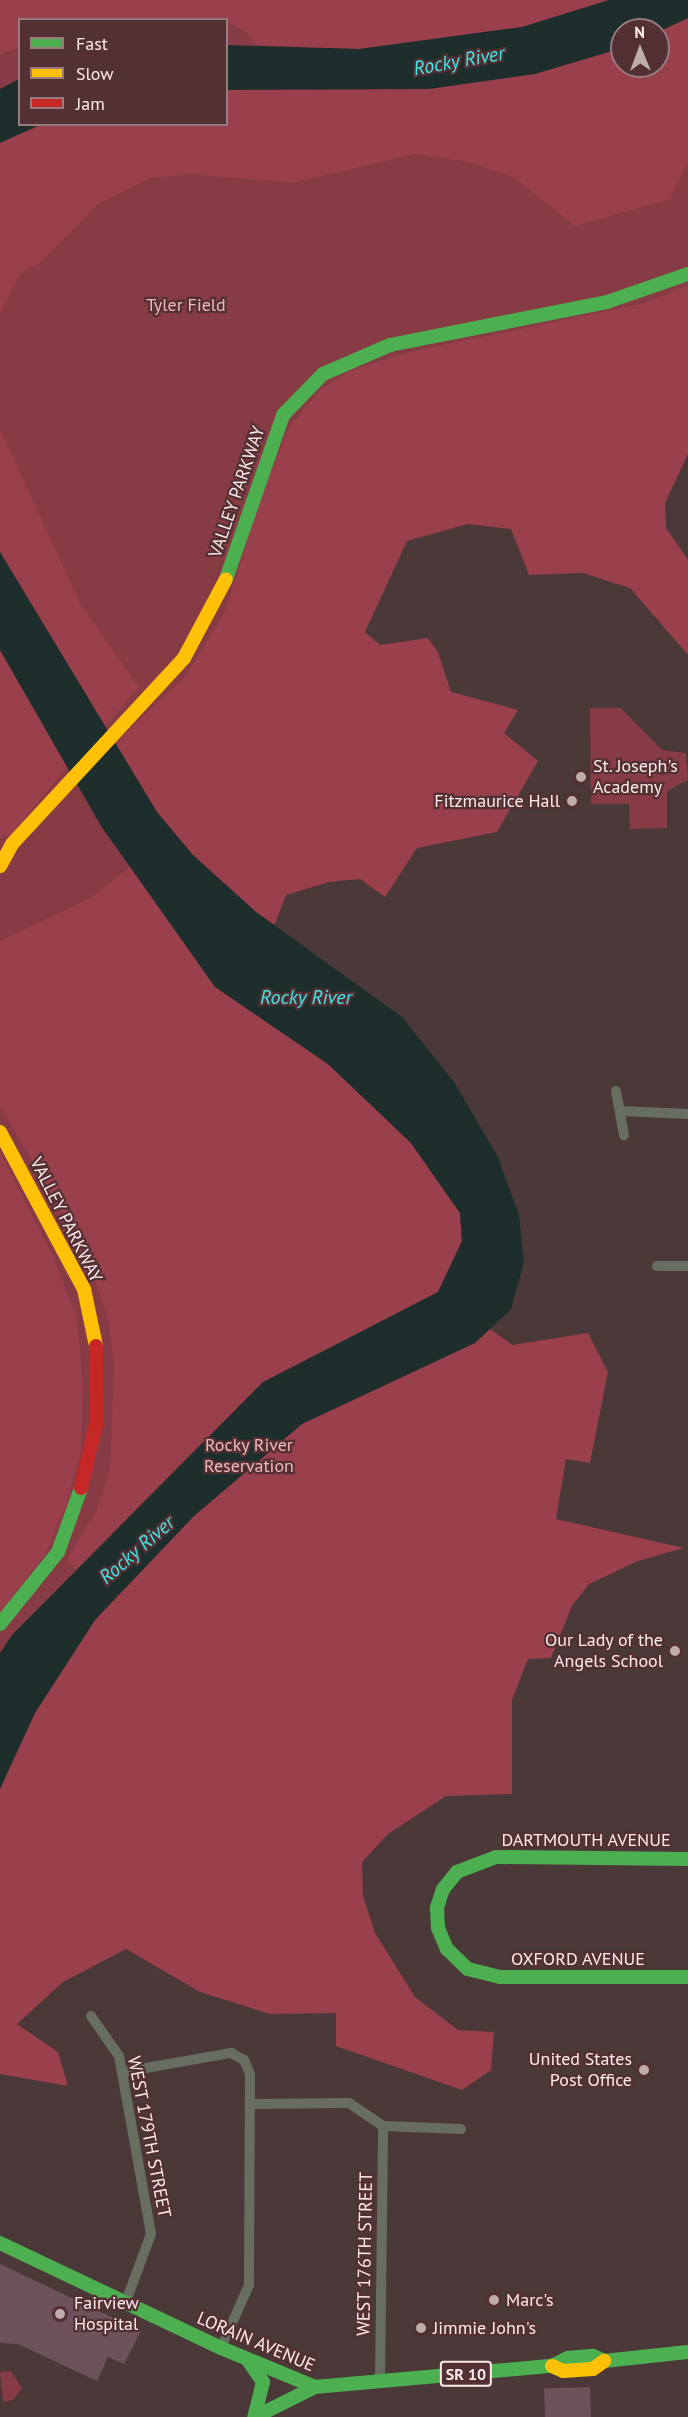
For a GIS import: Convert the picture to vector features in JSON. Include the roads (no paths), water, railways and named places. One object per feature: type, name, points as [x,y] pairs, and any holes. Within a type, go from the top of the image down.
[{"type":"street","name":"VALLEY PARKWAY","points":[[0,866],[12,844],[64,786],[140,711],[202,629],[228,576],[283,415],[323,374],[390,345],[607,302],[688,273]]},
{"type":"street","points":[[616,1091],[624,1135]]},
{"type":"street","points":[[620,1111],[688,1114]]},
{"type":"street","name":"VALLEY PARKWAY","points":[[0,1132],[84,1288],[96,1341],[97,1420],[76,1510],[58,1552],[0,1624]]},
{"type":"street","points":[[657,1266],[688,1266]]},
{"type":"street","name":"DARTMOUTH AVENUE","points":[[437,1908],[443,1889],[457,1872],[476,1861],[496,1857],[688,1858]]},
{"type":"street","name":"OXFORD AVENUE","points":[[437,1908],[438,1928],[447,1948],[468,1969],[500,1977],[688,1977]]},
{"type":"street","name":"WEST 179TH STREET","points":[[91,2016],[110,2036],[123,2072],[151,2234],[125,2304]]},
{"type":"street","points":[[123,2072],[231,2053],[244,2061],[250,2074],[249,2285],[221,2348]]},
{"type":"street","points":[[251,2104],[349,2103],[384,2126],[461,2129]]},
{"type":"street","name":"WEST 176TH STREET","points":[[381,2382],[384,2126]]},
{"type":"street","name":"LORAIN AVENUE","points":[[0,2243],[221,2348],[315,2387],[552,2366],[568,2358],[593,2356],[604,2361],[688,2352]]},
{"type":"street","points":[[246,2358],[263,2382],[254,2417]]},
{"type":"street","points":[[254,2417],[315,2387]]},
{"type":"water","name":"Rocky River","points":[[609,0],[688,0],[688,18],[670,26],[670,18],[610,18],[610,52],[535,74],[429,89],[228,90],[228,45],[359,49],[522,27]]},
{"type":"water","points":[[18,80],[18,126],[38,126],[0,143],[0,89]]},
{"type":"water","name":"Rocky River","points":[[0,552],[157,812],[193,855],[256,912],[402,1017],[454,1082],[497,1155],[519,1215],[524,1262],[511,1309],[475,1343],[302,1424],[194,1516],[95,1620],[35,1713],[0,1789],[0,1653],[12,1635],[263,1382],[438,1292],[462,1241],[460,1213],[411,1143],[328,1064],[215,987],[101,826],[0,650]]},
{"type":"place","name":"St. Joseph's Academy","points":[[581,777]]},
{"type":"place","name":"Fitzmaurice Hall","points":[[572,801]]},
{"type":"place","name":"Our Lady of the Angels School","points":[[675,1651]]},
{"type":"place","name":"United States Post Office","points":[[644,2070]]},
{"type":"place","name":"Marc's","points":[[494,2300]]},
{"type":"place","name":"Fairview Hospital","points":[[60,2314]]},
{"type":"place","name":"Jimmie John's","points":[[421,2328]]},
{"type":"park label","name":"Tyler Field","points":[[186,305]]},
{"type":"park label","name":"Rocky River Reservation","points":[[249,1456]]}]
